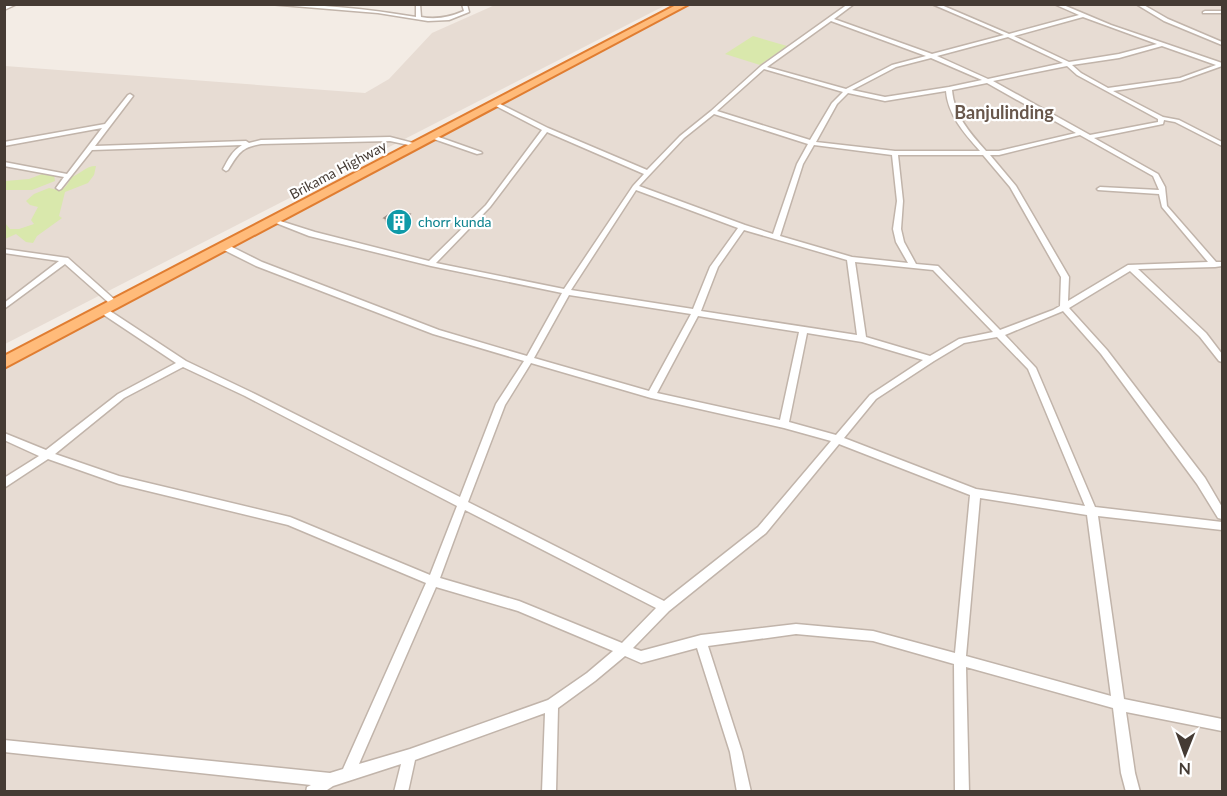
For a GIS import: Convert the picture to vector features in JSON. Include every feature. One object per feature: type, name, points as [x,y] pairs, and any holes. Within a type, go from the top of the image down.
[{"type":"highway","name":"Brikama Highway","points":[[4,355],[225,247],[509,92],[572,55],[671,4]]},
{"type":"highway","name":"Brikama Highway","points":[[4,363],[107,305],[685,4]]},
{"type":"street","points":[[4,9],[15,4]]},
{"type":"street","points":[[271,4],[378,12],[437,20],[457,17],[467,12],[464,4]]},
{"type":"street","points":[[418,4],[419,18]]},
{"type":"street","points":[[348,774],[433,581],[501,404],[567,292],[635,187],[682,137],[763,67],[852,4]]},
{"type":"street","points":[[934,4],[1008,35],[1068,64],[1079,74],[1107,90],[1161,118],[1177,121],[1222,144]]},
{"type":"street","points":[[1056,4],[1082,16],[1222,65]]},
{"type":"street","points":[[1138,4],[1174,24],[1222,44]]},
{"type":"street","points":[[1205,12],[1222,12]]},
{"type":"street","points":[[776,237],[800,164],[836,103],[847,91],[894,66],[1082,16]]},
{"type":"street","points":[[831,20],[932,56],[988,81],[1156,175],[1164,206],[1219,264]]},
{"type":"street","points":[[763,67],[847,91],[885,99],[1119,56],[1163,44]]},
{"type":"street","points":[[1107,90],[1177,81],[1201,75],[1222,65]]},
{"type":"street","points":[[949,89],[950,103],[960,122],[1013,186],[1065,277],[1064,306],[1104,352],[1201,481],[1222,515]]},
{"type":"street","points":[[59,188],[130,96]]},
{"type":"street","points":[[496,104],[546,129],[648,173]]},
{"type":"street","points":[[713,112],[812,143],[896,153],[999,153],[1082,133]]},
{"type":"street","points":[[1090,137],[1161,123],[1161,118]]},
{"type":"street","points":[[4,144],[105,126]]},
{"type":"street","points":[[431,264],[488,206],[546,129]]},
{"type":"street","points":[[433,137],[478,153]]},
{"type":"street","points":[[89,148],[390,139],[415,144]]},
{"type":"street","points":[[226,169],[237,150],[249,143]]},
{"type":"street","points":[[896,153],[900,201],[897,229],[900,242],[913,265]]},
{"type":"street","points":[[4,164],[69,176]]},
{"type":"street","points":[[635,187],[742,228],[851,259],[934,268],[1032,368],[1092,511],[1128,773],[1133,792]]},
{"type":"street","points":[[1100,189],[1162,192]]},
{"type":"street","points":[[275,220],[312,234],[431,264],[567,292],[862,339],[931,359]]},
{"type":"street","points":[[651,395],[696,312],[714,267],[742,228]]},
{"type":"street","points":[[225,247],[259,264],[436,332],[651,395],[784,424],[839,440],[975,493],[1092,511],[1222,526]]},
{"type":"street","points":[[4,251],[65,260],[107,305],[183,363],[248,393],[665,607]]},
{"type":"street","points":[[851,259],[862,339]]},
{"type":"street","points":[[4,307],[65,260]]},
{"type":"street","points":[[312,792],[330,780],[410,755],[552,705],[591,677],[625,648],[665,607],[762,530],[873,397],[931,359],[962,341],[999,334],[1056,312],[1131,267],[1219,264]]},
{"type":"street","points":[[1131,267],[1203,335],[1222,359]]},
{"type":"street","points":[[784,424],[804,330]]},
{"type":"street","points":[[4,484],[47,455],[121,396],[183,363]]},
{"type":"street","points":[[4,436],[47,455],[119,480],[290,521],[433,581],[519,606],[625,648],[641,657],[701,641],[796,628],[833,631],[873,636],[1119,704],[1222,725]]},
{"type":"street","points":[[962,792],[960,660],[975,493]]},
{"type":"street","points":[[701,641],[736,752],[744,792]]},
{"type":"street","points":[[549,792],[552,705]]},
{"type":"street","points":[[4,746],[330,780]]},
{"type":"street","points":[[401,792],[410,755]]},
{"type":"shaded area","points":[[495,5],[666,5],[5,344],[5,66],[365,93],[389,79],[432,33]]},
{"type":"shaded area","points":[[689,5],[1055,5],[1104,25],[1222,66],[1222,791],[5,792],[5,368]]},
{"type":"shaded area","points":[[1060,5],[1222,5],[1222,64],[1120,29]]},
{"type":"green space","points":[[753,36],[787,46],[760,65],[725,54]]},
{"type":"green space","points":[[96,166],[94,175],[88,183],[65,192],[59,216],[62,218],[37,236],[33,243],[26,242],[16,234],[5,239],[5,223],[10,229],[19,229],[34,224],[31,220],[38,207],[26,201],[34,194],[49,188],[63,188],[71,177],[89,167]]},
{"type":"green space","points":[[42,174],[54,175],[55,181],[32,190],[5,190],[5,181],[29,179]]},
{"type":"building","points":[[395,210],[410,214],[400,223],[384,218]]},
{"type":"place","name":"chorr kunda","points":[[399,222]]},
{"type":"district","name":"Banjulinding","points":[[1004,113]]}]
